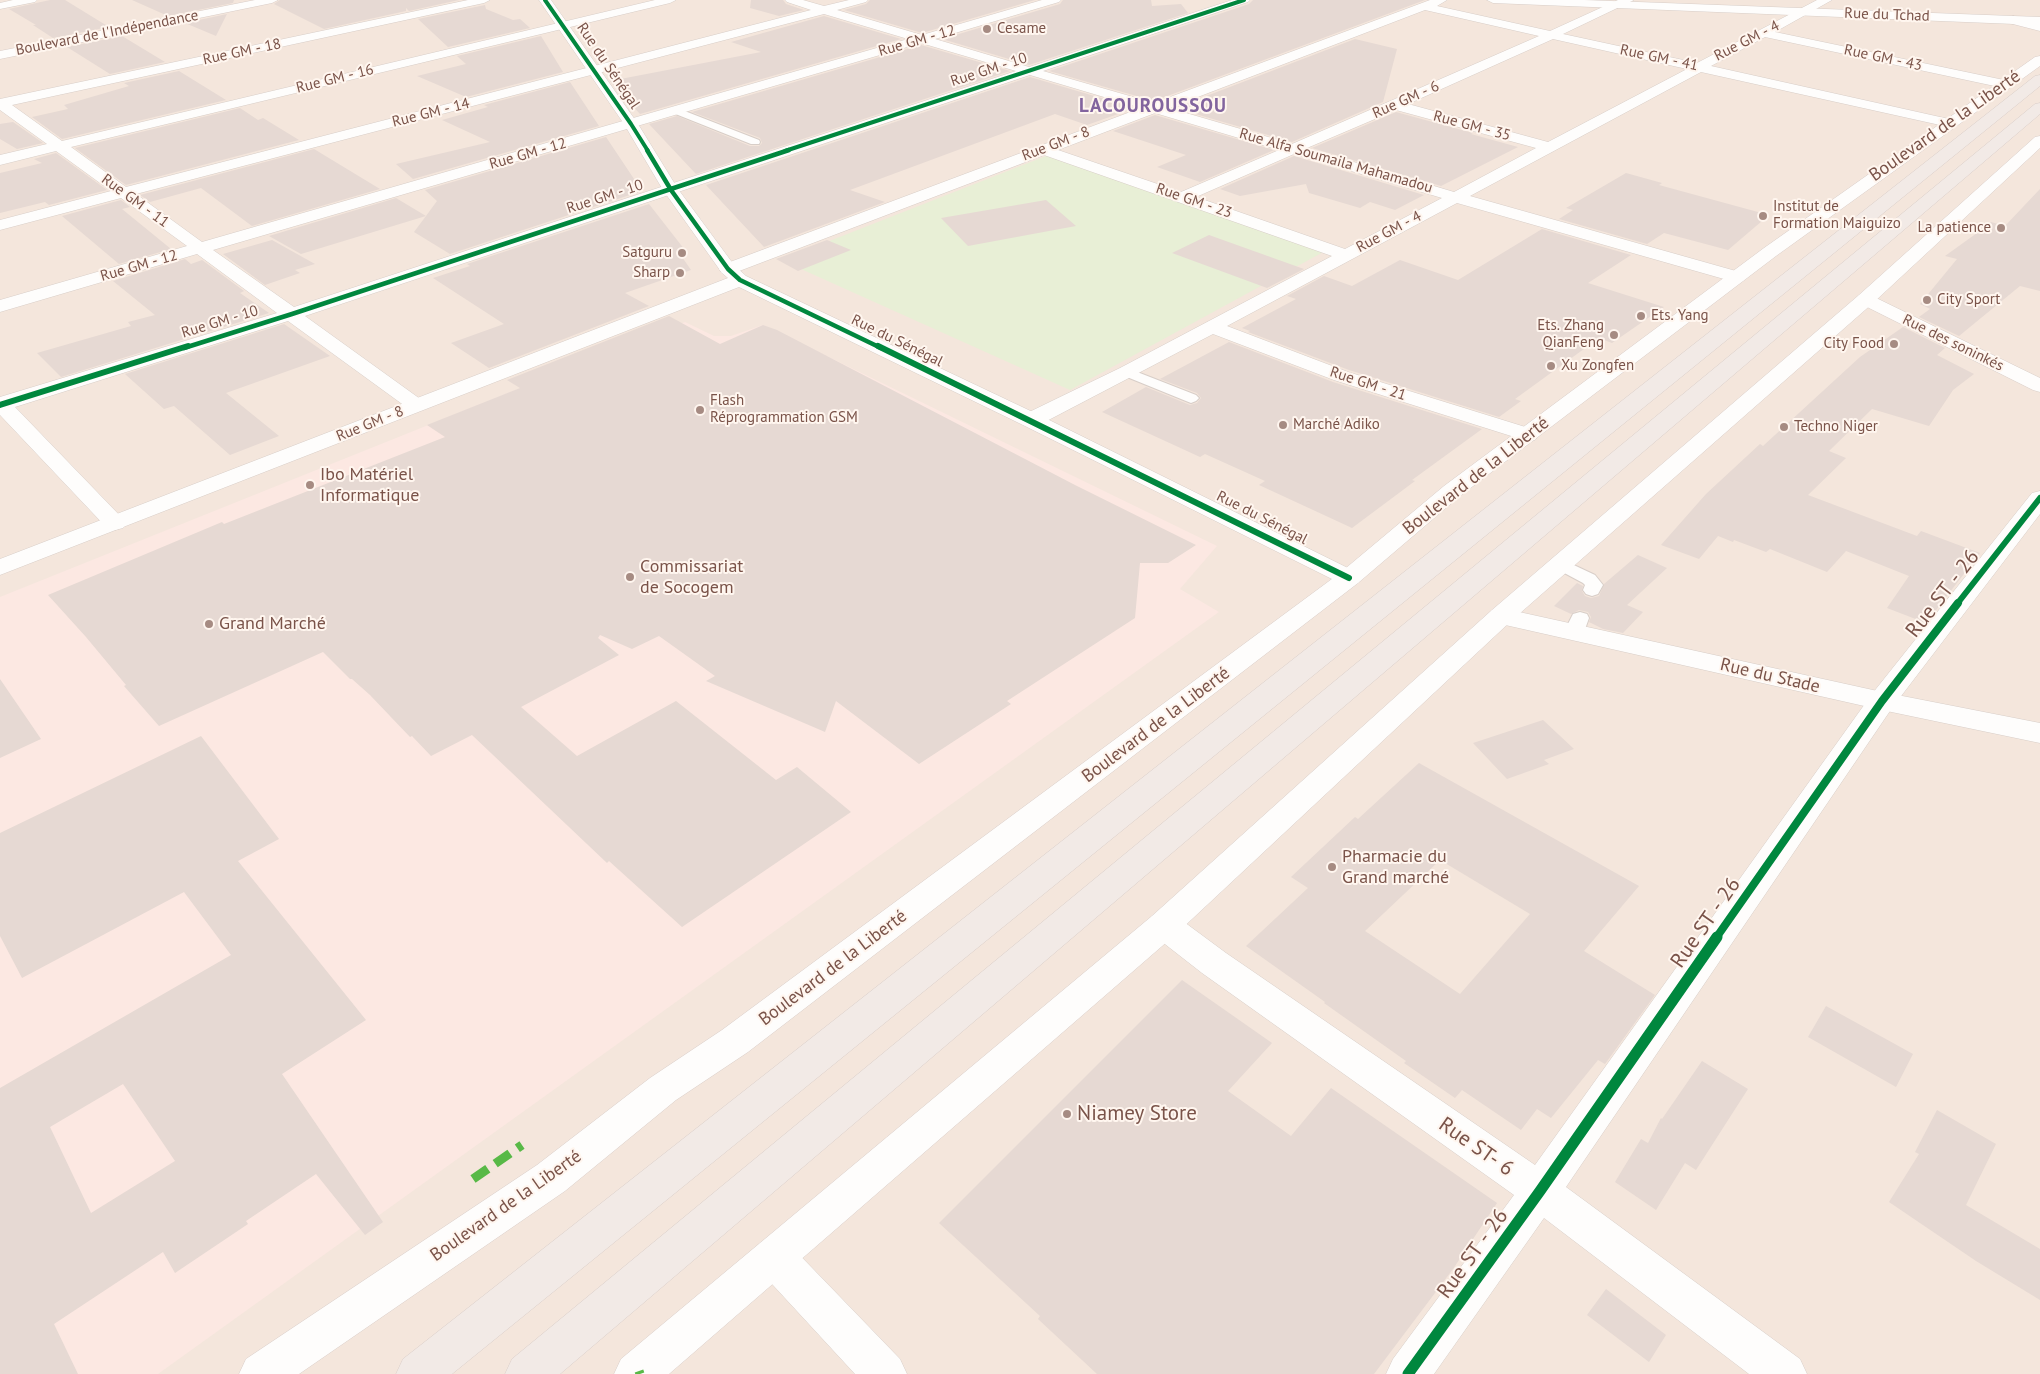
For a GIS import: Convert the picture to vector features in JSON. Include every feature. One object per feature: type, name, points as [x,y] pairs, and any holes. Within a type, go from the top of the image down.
[{"type":"highway","name":"Boulevard de la Liberté","points":[[418,1374],[2040,80]]},
{"type":"highway","points":[[527,1374],[2040,107]]},
{"type":"street","points":[[0,6],[31,0]]},
{"type":"street","name":"Boulevard de l'Indépendance","points":[[0,48],[245,0]]},
{"type":"street","name":"Boulevard de l'Indépendance","points":[[0,55],[272,0]]},
{"type":"street","name":"Rue GM - 18","points":[[0,103],[484,0]]},
{"type":"street","name":"Rue du Sénégal","points":[[545,0],[631,124],[671,190],[734,274],[1349,578]]},
{"type":"street","name":"Rue GM - 16","points":[[0,160],[562,24],[670,0]]},
{"type":"street","name":"Rue Alfa Soumaila Mahamadou","points":[[791,0],[1456,197],[1737,277]]},
{"type":"street","name":"Rue GM - 14","points":[[0,225],[862,0]]},
{"type":"street","name":"Rue GM - 12","points":[[0,306],[1055,0]]},
{"type":"street","name":"Rue GM - 10","points":[[0,404],[292,314],[671,190],[1030,71],[1205,6],[1244,0]]},
{"type":"street","name":"Rue GM - 8","points":[[0,568],[416,406],[1042,149],[1427,7],[1441,0]]},
{"type":"street","name":"Rue du Tchad","points":[[1493,0],[1622,2],[1804,12],[2040,21]]},
{"type":"street","name":"Rue GM - 4","points":[[1031,420],[1128,372],[1826,0]]},
{"type":"street","name":"Rue GM - 6","points":[[1184,198],[1622,2]]},
{"type":"street","name":"Rue GM - 41","points":[[1427,7],[1949,123]]},
{"type":"street","points":[[2019,21],[2029,16],[2020,9],[2040,12]]},
{"type":"street","points":[[2019,21],[2040,27]]},
{"type":"street","name":"Rue GM - 43","points":[[1761,33],[2004,84]]},
{"type":"street","name":"Boulevard de la Liberté","points":[[261,1374],[551,1178],[663,1089],[735,1041],[1091,775],[1349,578],[1452,492],[1737,277],[1828,209],[2040,60]]},
{"type":"street","name":"Rue GM - 11","points":[[0,103],[416,406]]},
{"type":"street","name":"Rue GM - 35","points":[[1394,105],[1548,147]]},
{"type":"street","points":[[636,1374],[1164,925],[1501,616],[1866,299],[2040,140]]},
{"type":"street","name":"Rue GM - 23","points":[[1042,149],[1345,255]]},
{"type":"street","name":"Rue des soninkés","points":[[1866,299],[2040,386]]},
{"type":"street","name":"Rue GM - 21","points":[[1212,327],[1341,376],[1527,435]]},
{"type":"street","points":[[0,404],[115,523]]},
{"type":"street","name":"Rue ST - 26","points":[[1408,1374],[1540,1191],[1882,701],[2040,498]]},
{"type":"street","name":"Rue du Stade","points":[[1501,616],[1577,625],[1882,701],[2040,732]]},
{"type":"street","name":"Rue ST- 6","points":[[1164,925],[1214,963],[1540,1191],[1785,1374]]},
{"type":"street","points":[[774,1256],[885,1374]]},
{"type":"lane","points":[[677,111],[755,142]]},
{"type":"lane","points":[[1128,372],[1191,398]]},
{"type":"lane","points":[[1560,564],[1589,579],[1594,584],[1592,590]]},
{"type":"shaded area","points":[[0,0],[2040,0],[2040,1374],[0,1374]]},
{"type":"shaded area","points":[[685,322],[714,336],[731,336],[763,325],[1217,546],[1180,589],[1219,612],[158,1374],[0,1374],[0,597]]},
{"type":"green space","points":[[1046,156],[1327,250],[1070,390],[781,260]]},
{"type":"building","points":[[50,0],[65,0],[109,27],[53,38],[9,9]]},
{"type":"building","points":[[132,0],[234,0],[233,3],[168,16]]},
{"type":"building","points":[[280,0],[459,0],[409,11],[406,8],[406,11],[324,29],[274,4]]},
{"type":"building","points":[[751,0],[783,0],[786,4],[804,10],[779,16],[750,8]]},
{"type":"building","points":[[870,0],[1035,0],[922,33],[844,10],[866,4]]},
{"type":"building","points":[[1063,0],[1151,0],[1152,6],[1181,4],[1188,13],[1029,65],[942,39],[1060,4]]},
{"type":"building","points":[[1253,0],[1425,0],[1154,101],[1049,71],[1249,4]]},
{"type":"building","points":[[485,5],[486,9],[513,20],[520,19],[530,28],[448,47],[418,19]]},
{"type":"building","points":[[227,14],[216,36],[185,23]]},
{"type":"building","points":[[824,16],[901,39],[640,114],[610,81],[761,52],[731,42]]},
{"type":"building","points":[[122,36],[165,62],[110,74],[67,47]]},
{"type":"building","points":[[541,36],[563,72],[466,97],[417,76],[466,64],[457,56]]},
{"type":"building","points":[[1355,39],[1397,49],[1383,102],[1292,142],[1175,108]]},
{"type":"building","points":[[921,45],[1010,71],[696,174],[649,124],[677,116],[750,146],[759,146],[762,143],[760,138],[692,112]]},
{"type":"building","points":[[179,71],[226,100],[62,139],[32,117],[68,109],[64,105],[129,86],[124,83]]},
{"type":"building","points":[[1030,77],[1135,108],[1087,125],[1055,114],[850,190],[885,202],[764,247],[706,185]]},
{"type":"building","points":[[570,82],[599,126],[413,179],[396,164],[490,142],[442,120],[488,107],[484,105]]},
{"type":"building","points":[[240,108],[258,120],[263,118],[299,140],[126,185],[75,148]]},
{"type":"building","points":[[1396,112],[1518,147],[1441,186],[1312,148]]},
{"type":"building","points":[[1155,115],[1274,150],[1200,182],[1157,167],[1186,155],[1113,131]]},
{"type":"building","points":[[13,122],[43,143],[17,149],[0,139],[0,124]]},
{"type":"building","points":[[606,137],[642,191],[450,254],[414,232],[437,201],[425,190]]},
{"type":"building","points":[[314,149],[380,189],[252,226],[201,188],[150,202],[140,195]]},
{"type":"building","points":[[56,153],[107,190],[49,205],[45,202],[0,213],[0,173],[42,163],[34,159]]},
{"type":"building","points":[[1294,156],[1424,195],[1395,210],[1370,202],[1360,208],[1309,193],[1306,184],[1240,196],[1220,189]]},
{"type":"building","points":[[1626,173],[1662,183],[1659,185],[1769,215],[1728,250],[1664,233],[1647,244],[1559,219],[1573,210],[1566,208]]},
{"type":"building","points":[[2040,189],[2040,291],[2020,286],[1959,336],[1919,317],[1930,309],[1920,304],[1957,259],[1945,256],[1979,233],[1991,222],[2005,226]]},
{"type":"building","points":[[396,198],[426,216],[301,254],[269,236]]},
{"type":"building","points":[[121,200],[130,207],[122,209],[171,249],[119,264],[62,216]]},
{"type":"building","points":[[1046,200],[1076,226],[968,246],[941,218]]},
{"type":"building","points":[[649,204],[688,254],[682,257],[691,270],[625,293],[649,306],[489,368],[451,343],[504,324],[433,278],[470,266],[467,264]]},
{"type":"building","points":[[1542,229],[1631,255],[1588,283],[1664,307],[1612,343],[1599,338],[1515,399],[1521,401],[1499,417],[1349,370],[1248,332],[1250,331],[1242,328],[1296,299],[1287,296],[1324,276],[1352,286],[1400,260],[1458,280]]},
{"type":"building","points":[[1209,235],[1304,269],[1267,288],[1172,253]]},
{"type":"building","points":[[272,240],[315,264],[295,270],[300,273],[265,285],[223,254]]},
{"type":"building","points":[[827,240],[851,250],[798,271],[776,259]]},
{"type":"building","points":[[185,259],[191,264],[202,260],[244,291],[240,293],[269,313],[61,377],[37,353],[131,326],[128,322],[155,315],[113,281]]},
{"type":"building","points":[[669,316],[720,344],[763,325],[777,330],[1075,485],[1196,545],[1168,563],[1140,563],[1135,618],[1007,701],[1011,704],[919,764],[836,701],[825,732],[706,681],[715,676],[659,636],[632,649],[600,635],[598,638],[619,655],[521,707],[577,756],[676,701],[776,780],[797,767],[851,812],[682,927],[609,861],[607,863],[472,735],[431,756],[370,695],[350,679],[323,652],[159,726],[124,686],[126,685],[86,637],[48,595],[222,522],[224,524],[445,437],[427,425],[520,388],[507,380]]},
{"type":"building","points":[[284,324],[330,356],[226,393],[279,436],[230,455],[174,406],[164,409],[125,374]]},
{"type":"building","points":[[1903,327],[1945,348],[1937,355],[1974,374],[1953,390],[1929,426],[1872,409],[1829,451],[1846,458],[1808,495],[1917,536],[1921,531],[1980,553],[1926,623],[1887,608],[1909,576],[1846,551],[1827,572],[1770,549],[1766,552],[1718,536],[1699,559],[1661,545],[1706,494],[1760,444],[1763,446],[1860,357]]},
{"type":"building","name":"Marché Adiko","points":[[1229,342],[1333,382],[1482,429],[1412,480],[1415,481],[1352,528],[1259,485],[1265,481],[1205,454],[1200,457],[1102,412],[1146,387],[1190,405],[1197,403],[1201,398],[1197,393],[1160,379]]},
{"type":"building","points":[[1638,555],[1667,568],[1627,605],[1643,612],[1623,633],[1603,629],[1589,622],[1591,617],[1588,612],[1579,610],[1571,614],[1554,606],[1577,583],[1583,586],[1582,591],[1585,596],[1591,598],[1599,596],[1604,584]]},
{"type":"building","points":[[0,679],[41,739],[0,758]]},
{"type":"building","points":[[1543,720],[1574,749],[1544,760],[1549,764],[1507,779],[1473,743]]},
{"type":"building","points":[[201,736],[279,839],[238,861],[366,1020],[282,1074],[383,1222],[365,1235],[316,1174],[246,1221],[248,1224],[175,1273],[163,1252],[54,1324],[78,1374],[0,1374],[0,1088],[231,955],[184,892],[22,978],[0,936],[0,833]],"holes":[[[123,1084],[175,1161],[91,1213],[50,1127]]]},
{"type":"building","points":[[1419,763],[1639,886],[1584,951],[1655,995],[1605,1064],[1598,1060],[1551,1118],[1537,1109],[1521,1130],[1462,1090],[1455,1098],[1404,1063],[1406,1061],[1246,946],[1308,888],[1291,877],[1355,817],[1358,819]],"holes":[[[1440,860],[1530,914],[1460,994],[1365,931]]]},
{"type":"building","points":[[1182,980],[1272,1043],[1228,1091],[1291,1136],[1331,1088],[1497,1203],[1453,1269],[1374,1374],[1097,1374],[1038,1319],[1040,1316],[939,1223]]},
{"type":"building","points":[[1826,1006],[1913,1054],[1896,1087],[1808,1037]]},
{"type":"building","points":[[1702,1061],[1748,1089],[1696,1170],[1685,1163],[1656,1210],[1615,1182],[1641,1139],[1648,1143],[1661,1118]]},
{"type":"building","points":[[1937,1110],[1996,1144],[1966,1205],[2040,1249],[2040,1300],[1976,1261],[1889,1202],[1919,1154],[1915,1152]]},
{"type":"building","points":[[1606,1289],[1666,1335],[1649,1362],[1587,1315]]},
{"type":"marked path","points":[[473,1179],[522,1145]]},
{"type":"cycle path","points":[[545,0],[631,124],[671,190],[728,269],[740,280],[1031,420],[1349,578]]},
{"type":"cycle path","points":[[0,405],[292,314],[1244,0]]},
{"type":"cycle path","points":[[1408,1374],[1540,1191],[1882,701],[2040,498]]},
{"type":"place","name":"Cesame","points":[[987,29]]},
{"type":"place","name":"Institut de Formation Maiguizo","points":[[1763,216]]},
{"type":"place","name":"La patience","points":[[2001,228]]},
{"type":"place","name":"Satguru","points":[[682,253]]},
{"type":"place","name":"Sharp","points":[[680,273]]},
{"type":"place","name":"City Sport","points":[[1927,300]]},
{"type":"place","name":"Ets. Yang","points":[[1641,316]]},
{"type":"place","name":"Ets. Zhang QianFeng","points":[[1614,335]]},
{"type":"place","name":"City Food","points":[[1894,344]]},
{"type":"place","name":"Xu Zongfen","points":[[1551,366]]},
{"type":"place","name":"Flash Réprogrammation GSM","points":[[700,410]]},
{"type":"place","name":"Marché Adiko","points":[[1283,425]]},
{"type":"place","name":"Techno Niger","points":[[1784,427]]},
{"type":"place","name":"Ibo Matériel Informatique","points":[[310,485]]},
{"type":"place","name":"Commissariat de Socogem","points":[[630,577]]},
{"type":"place","name":"Grand Marché","points":[[209,624]]},
{"type":"place","name":"Pharmacie du Grand marché","points":[[1332,867]]},
{"type":"place","name":"Niamey Store","points":[[1067,1114]]},
{"type":"district","name":"LACOUROUSSOU","points":[[1153,107]]}]
